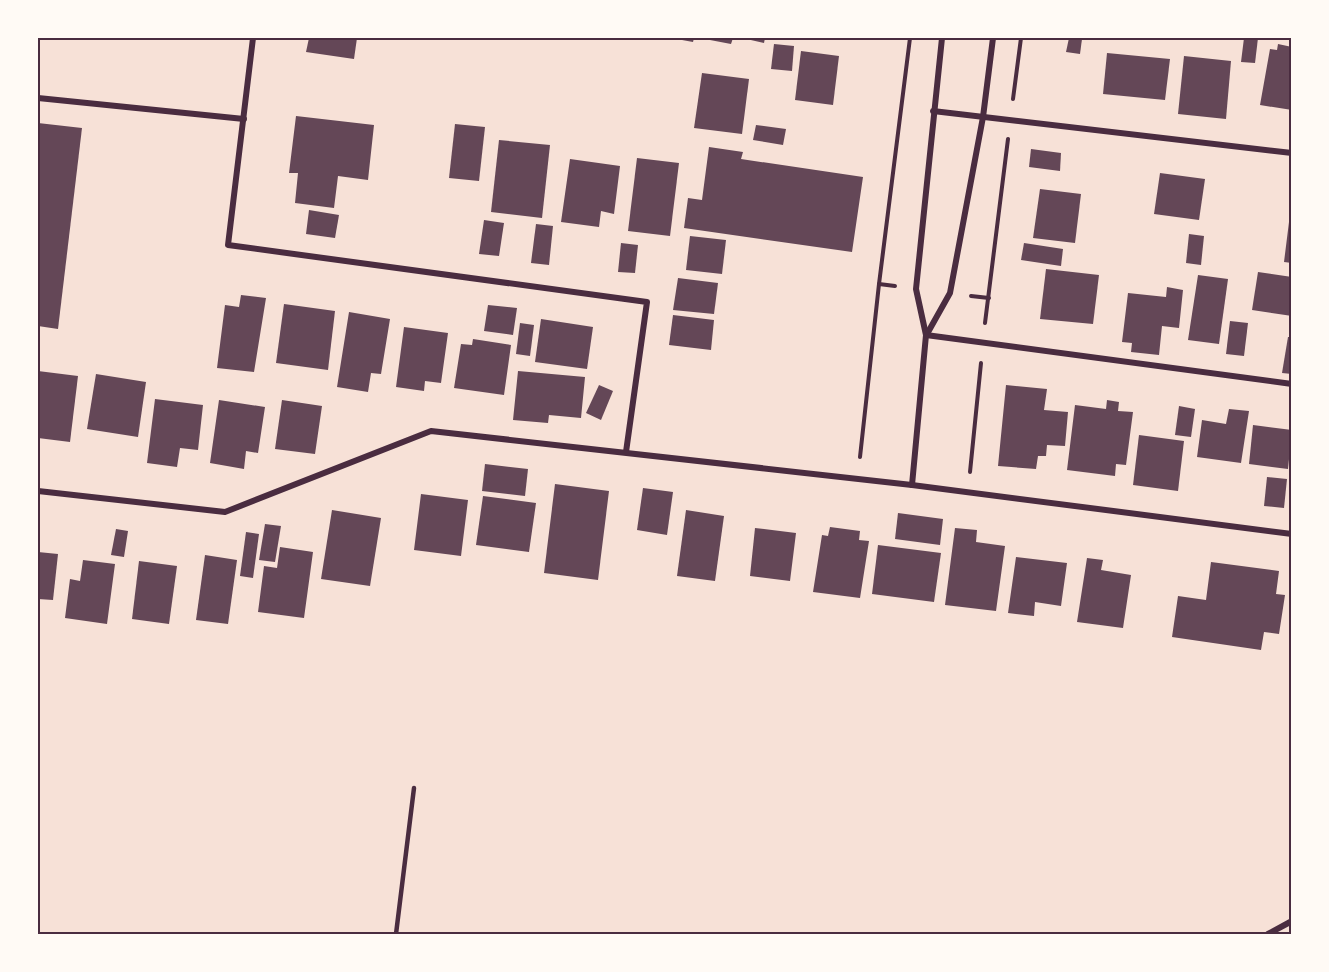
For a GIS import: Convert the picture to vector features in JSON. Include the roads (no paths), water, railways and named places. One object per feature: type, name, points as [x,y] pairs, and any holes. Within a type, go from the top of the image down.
[{"type":"street","points":[[254,38],[228,245],[647,302],[626,452]]},
{"type":"street","points":[[912,485],[926,335],[916,289],[942,38]]},
{"type":"street","points":[[926,335],[950,293],[983,117],[993,38]]},
{"type":"street","points":[[38,98],[244,119]]},
{"type":"street","points":[[933,111],[1292,153]]},
{"type":"street","points":[[926,335],[1292,384]]},
{"type":"street","points":[[38,491],[225,513],[431,431],[912,485],[1292,534]]},
{"type":"street","points":[[1272,934],[1292,921]]},
{"type":"lane","points":[[396,934],[414,788]]}]
